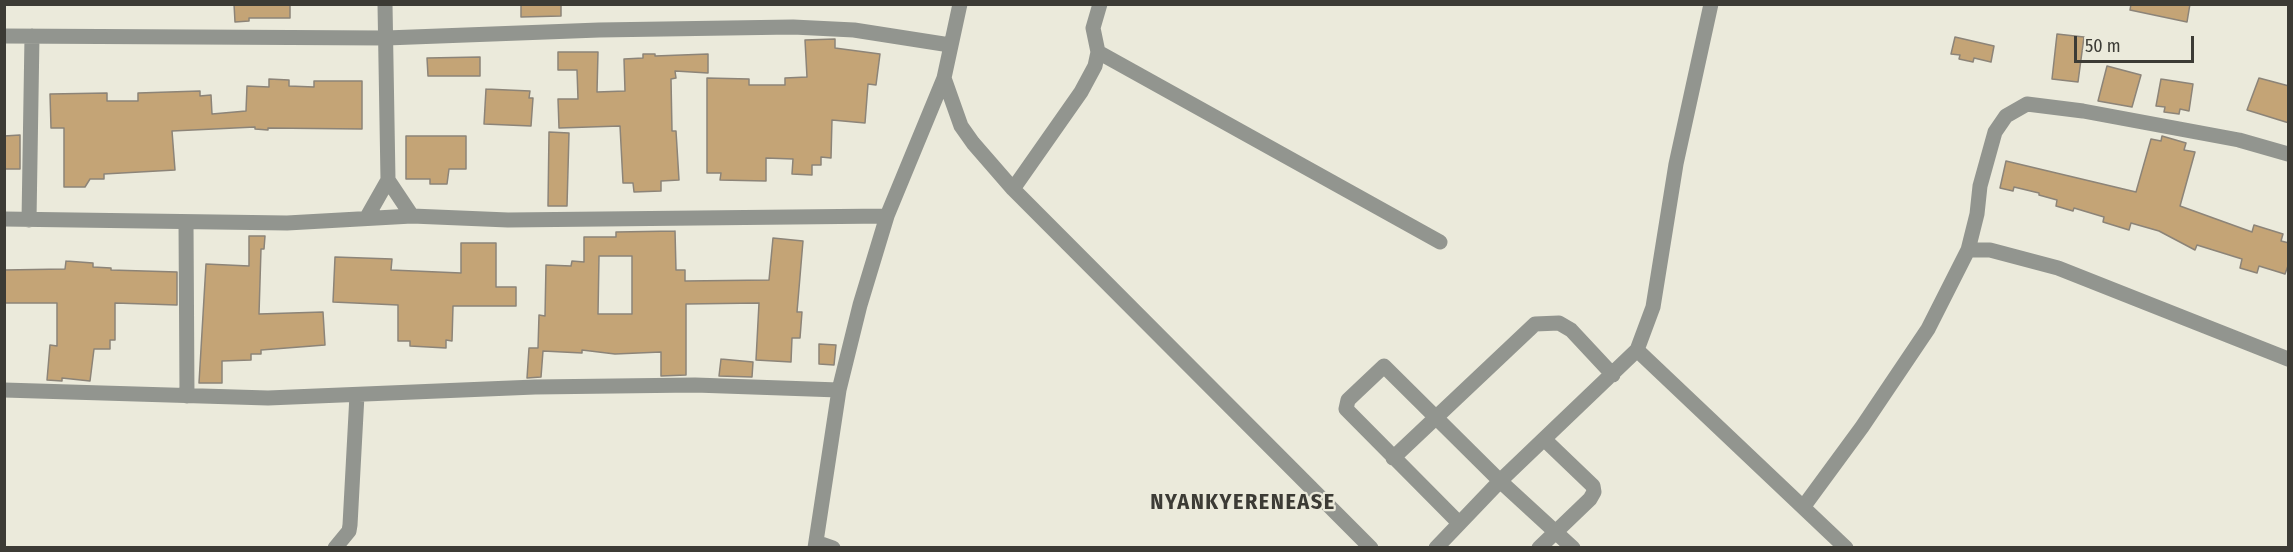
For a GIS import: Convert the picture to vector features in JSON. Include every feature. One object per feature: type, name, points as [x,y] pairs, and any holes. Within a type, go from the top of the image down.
[{"type":"street","points":[[367,217],[388,180],[385,4]]},
{"type":"street","points":[[833,548],[815,545],[839,390],[860,305],[886,216],[944,78],[960,4]]},
{"type":"street","points":[[1013,189],[1081,92],[1098,59],[1093,28],[1100,4]]},
{"type":"street","points":[[1436,548],[1500,481],[1545,441],[1637,350],[1653,307],[1676,164],[1711,4]]},
{"type":"street","points":[[4,36],[386,38],[599,30],[793,27],[854,30],[950,45]]},
{"type":"street","points":[[30,220],[32,36]]},
{"type":"street","points":[[1098,52],[1440,242]]},
{"type":"street","points":[[944,78],[961,126],[987,161],[1371,548]]},
{"type":"street","points":[[1804,506],[1862,427],[1928,329],[1968,250],[1977,214],[1980,186],[1995,132],[2006,116],[2027,104],[2083,111],[2239,140],[2289,154]]},
{"type":"street","points":[[388,180],[412,216]]},
{"type":"street","points":[[4,219],[287,223],[412,216],[508,220],[886,216]]},
{"type":"street","points":[[186,222],[187,396]]},
{"type":"street","points":[[1968,250],[1990,250],[2058,268],[2289,359]]},
{"type":"street","points":[[1393,458],[1535,324],[1559,324],[1571,330],[1613,375]]},
{"type":"street","points":[[1637,350],[1846,548]]},
{"type":"street","points":[[1459,522],[1346,409],[1348,400],[1384,366],[1500,481],[1573,548]]},
{"type":"street","points":[[4,390],[267,398],[535,387],[695,385],[839,390]]},
{"type":"street","points":[[334,548],[349,531],[350,525],[357,395]]},
{"type":"street","points":[[1539,548],[1554,531],[1590,499],[1594,492],[1593,486],[1545,441]]},
{"type":"building","points":[[234,4],[290,4],[290,18],[249,18],[249,21],[235,22]]},
{"type":"building","points":[[521,4],[561,4],[561,16],[521,17]]},
{"type":"building","points":[[2131,4],[2190,4],[2187,22],[2130,10]]},
{"type":"building","points":[[2057,34],[2084,37],[2078,82],[2052,79]]},
{"type":"building","points":[[1955,37],[1994,46],[1991,62],[1974,58],[1973,62],[1959,59],[1960,55],[1951,54]]},
{"type":"building","points":[[835,39],[835,48],[880,54],[876,85],[868,84],[865,123],[832,120],[831,158],[821,157],[821,165],[812,165],[812,175],[792,174],[793,159],[766,158],[766,181],[720,180],[721,173],[707,173],[707,78],[749,79],[749,85],[785,85],[785,78],[807,77],[805,40]]},
{"type":"building","points":[[558,52],[598,52],[597,92],[625,91],[624,59],[643,58],[643,54],[655,54],[655,56],[708,54],[708,73],[675,71],[676,78],[671,79],[672,131],[676,131],[679,180],[661,181],[661,191],[634,192],[633,183],[623,183],[620,126],[559,128],[558,99],[578,99],[577,70],[558,70]]},
{"type":"building","points":[[480,57],[480,76],[428,76],[427,58]]},
{"type":"building","points":[[2107,66],[2141,75],[2132,107],[2098,101]]},
{"type":"building","points":[[2259,78],[2289,86],[2289,123],[2247,110]]},
{"type":"building","points":[[269,79],[289,80],[289,86],[314,87],[314,81],[362,81],[362,129],[268,128],[268,130],[255,129],[255,127],[172,131],[175,170],[104,174],[104,179],[90,179],[85,187],[64,187],[64,128],[51,128],[50,94],[107,93],[107,101],[138,101],[138,93],[200,91],[200,96],[211,95],[212,114],[246,111],[247,86],[269,87]]},
{"type":"building","points":[[2161,79],[2193,84],[2189,111],[2180,109],[2179,114],[2164,112],[2165,107],[2156,106]]},
{"type":"building","points":[[486,89],[530,91],[529,98],[533,98],[531,126],[484,124]]},
{"type":"building","points":[[549,132],[569,133],[567,206],[548,206]]},
{"type":"building","points":[[20,135],[20,169],[4,169],[4,136]]},
{"type":"building","points":[[406,136],[466,136],[466,169],[449,169],[447,184],[430,184],[430,179],[406,179]]},
{"type":"building","points":[[2162,136],[2186,143],[2184,150],[2195,152],[2180,206],[2252,232],[2254,225],[2283,234],[2281,241],[2289,243],[2289,263],[2285,274],[2259,266],[2257,273],[2240,268],[2242,259],[2197,245],[2195,250],[2159,231],[2131,223],[2129,230],[2103,222],[2104,217],[2074,208],[2073,211],[2056,206],[2057,200],[2039,195],[2039,193],[2014,187],[2013,191],[2000,188],[2006,161],[2136,192],[2151,139],[2161,141]]},
{"type":"building","points":[[675,231],[676,270],[685,270],[685,281],[769,280],[773,238],[803,241],[797,312],[802,312],[800,338],[792,338],[791,362],[756,360],[759,303],[686,304],[686,375],[661,376],[661,352],[615,354],[582,350],[582,353],[543,351],[541,377],[527,378],[529,348],[538,348],[539,315],[545,316],[546,265],[571,266],[572,261],[584,262],[584,237],[616,237],[616,232]],"holes":[[[599,256],[632,256],[632,314],[598,314]]]},
{"type":"building","points":[[249,236],[265,236],[264,249],[261,249],[259,314],[323,312],[325,345],[261,350],[261,354],[251,354],[251,360],[222,361],[222,383],[199,383],[206,264],[249,266]]},
{"type":"building","points":[[461,243],[496,243],[496,287],[516,287],[516,306],[453,306],[452,341],[446,340],[446,348],[410,346],[410,341],[398,341],[398,305],[333,302],[335,257],[392,259],[391,270],[461,273]]},
{"type":"building","points":[[66,261],[93,263],[93,267],[111,268],[111,270],[177,272],[177,305],[115,303],[115,340],[110,340],[110,349],[94,349],[90,381],[62,378],[62,381],[47,380],[50,345],[57,346],[57,303],[4,303],[4,270],[65,269]]},
{"type":"building","points":[[819,344],[836,345],[834,365],[819,364]]},
{"type":"building","points":[[721,359],[753,362],[752,377],[719,376]]},
{"type":"district","name":"NYANKYERENEASE","points":[[1243,503]]}]
